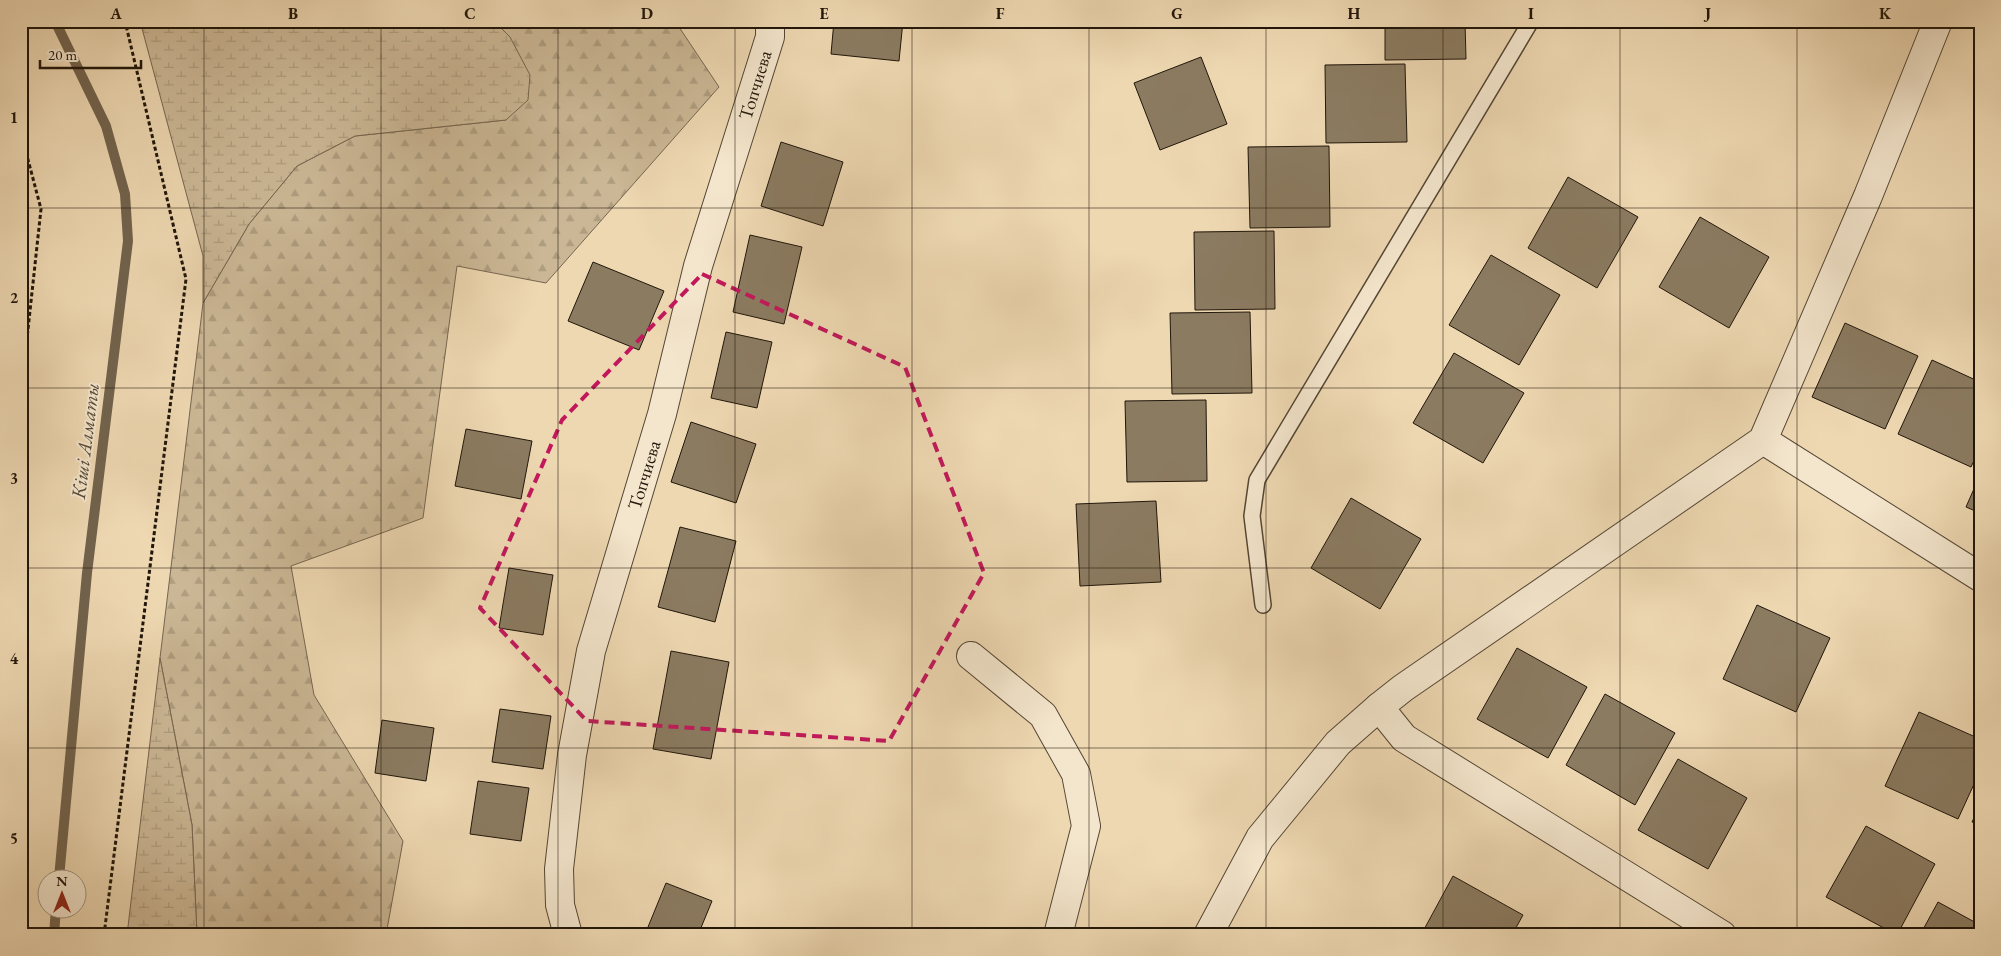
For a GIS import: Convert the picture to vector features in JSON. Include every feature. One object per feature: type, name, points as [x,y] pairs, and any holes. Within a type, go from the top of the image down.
[{"type":"street","name":"Топчиева","points":[[568,935],[560,905],[559,869],[572,755],[591,651],[662,414],[698,266],[770,37],[770,21]]},
{"type":"street","points":[[1208,935],[1260,838],[1338,744],[1379,707],[1402,688],[1762,440],[1868,196],[1938,21]]},
{"type":"street","points":[[1762,440],[1980,576]]},
{"type":"street","points":[[971,656],[1043,715],[1076,774],[1086,826],[1058,935]]},
{"type":"street","points":[[1379,707],[1404,738],[1722,935]]},
{"type":"lane","points":[[1263,605],[1252,516],[1257,480],[1532,21]]},
{"type":"path","points":[[104,935],[186,279],[125,21]]},
{"type":"path","points":[[21,133],[41,210],[21,394]]},
{"type":"highlighted area","points":[[702,274],[905,367],[984,573],[889,741],[587,721],[480,608],[562,420]]},
{"type":"green space","points":[[140,21],[494,21],[510,37],[530,75],[528,100],[506,120],[355,136],[297,166],[249,224],[203,303],[203,256]]},
{"type":"green space","points":[[494,21],[675,21],[719,87],[546,283],[457,266],[423,518],[291,566],[314,695],[403,841],[386,935],[197,935],[192,825],[160,658],[203,303],[249,224],[297,166],[355,136],[506,120],[510,37]]},
{"type":"green space","points":[[160,658],[192,825],[197,935],[127,935]]},
{"type":"building","points":[[834,21],[903,21],[899,61],[831,54]]},
{"type":"building","points":[[1385,21],[1465,21],[1466,59],[1385,60]]},
{"type":"building","points":[[1201,57],[1227,124],[1160,150],[1134,83]]},
{"type":"building","points":[[1405,64],[1407,142],[1326,143],[1325,65]]},
{"type":"building","points":[[781,142],[843,162],[823,226],[761,206]]},
{"type":"building","points":[[1329,146],[1330,227],[1250,228],[1248,147]]},
{"type":"building","points":[[1568,177],[1638,217],[1597,288],[1528,248]]},
{"type":"building","points":[[1700,217],[1769,257],[1729,328],[1659,287]]},
{"type":"building","points":[[1274,231],[1275,309],[1195,310],[1194,232]]},
{"type":"building","points":[[750,235],[802,247],[784,324],[733,312]]},
{"type":"building","points":[[1491,255],[1560,295],[1519,365],[1449,325]]},
{"type":"building","points":[[593,262],[664,291],[639,350],[568,321]]},
{"type":"building","points":[[1250,312],[1252,393],[1172,394],[1170,313]]},
{"type":"building","points":[[1845,323],[1918,356],[1885,429],[1812,397]]},
{"type":"building","points":[[726,332],[772,342],[757,408],[711,398]]},
{"type":"building","points":[[1454,353],[1524,393],[1483,463],[1413,423]]},
{"type":"building","points":[[1932,360],[1980,382],[1980,448],[1971,467],[1898,434]]},
{"type":"building","points":[[1206,400],[1207,481],[1127,482],[1125,401]]},
{"type":"building","points":[[691,422],[756,444],[736,503],[671,482]]},
{"type":"building","points":[[466,429],[532,441],[521,499],[455,486]]},
{"type":"building","points":[[1980,475],[1980,513],[1966,507]]},
{"type":"building","points":[[1351,498],[1421,539],[1380,609],[1311,568]]},
{"type":"building","points":[[1156,501],[1161,582],[1080,586],[1076,504]]},
{"type":"building","points":[[680,527],[736,541],[715,622],[658,607]]},
{"type":"building","points":[[509,568],[553,575],[543,635],[499,628]]},
{"type":"building","points":[[1757,605],[1830,638],[1796,712],[1723,679]]},
{"type":"building","points":[[1517,648],[1587,687],[1548,758],[1477,719]]},
{"type":"building","points":[[671,651],[729,662],[711,759],[653,749]]},
{"type":"building","points":[[1605,694],[1675,733],[1635,805],[1566,765]]},
{"type":"building","points":[[500,709],[551,716],[543,769],[492,762]]},
{"type":"building","points":[[1919,712],[1980,739],[1980,771],[1958,819],[1885,786]]},
{"type":"building","points":[[382,720],[434,728],[426,781],[375,773]]},
{"type":"building","points":[[1678,759],[1747,798],[1708,869],[1638,830]]},
{"type":"building","points":[[478,781],[529,788],[521,841],[470,834]]},
{"type":"building","points":[[1980,805],[1980,825],[1972,822]]},
{"type":"building","points":[[1866,826],[1935,864],[1897,935],[1826,897]]},
{"type":"building","points":[[1453,876],[1523,915],[1512,935],[1421,935]]},
{"type":"building","points":[[666,883],[712,901],[698,935],[668,935],[648,927]]},
{"type":"building","points":[[1938,902],[1980,925],[1980,935],[1920,935]]},
{"type":"waterway","name":"Кіші Алматы","points":[[55,21],[106,126],[125,194],[128,241],[87,573],[60,868]]},
{"type":"waterway","name":"Кіші Алматы","points":[[54,935],[55,918]]}]
